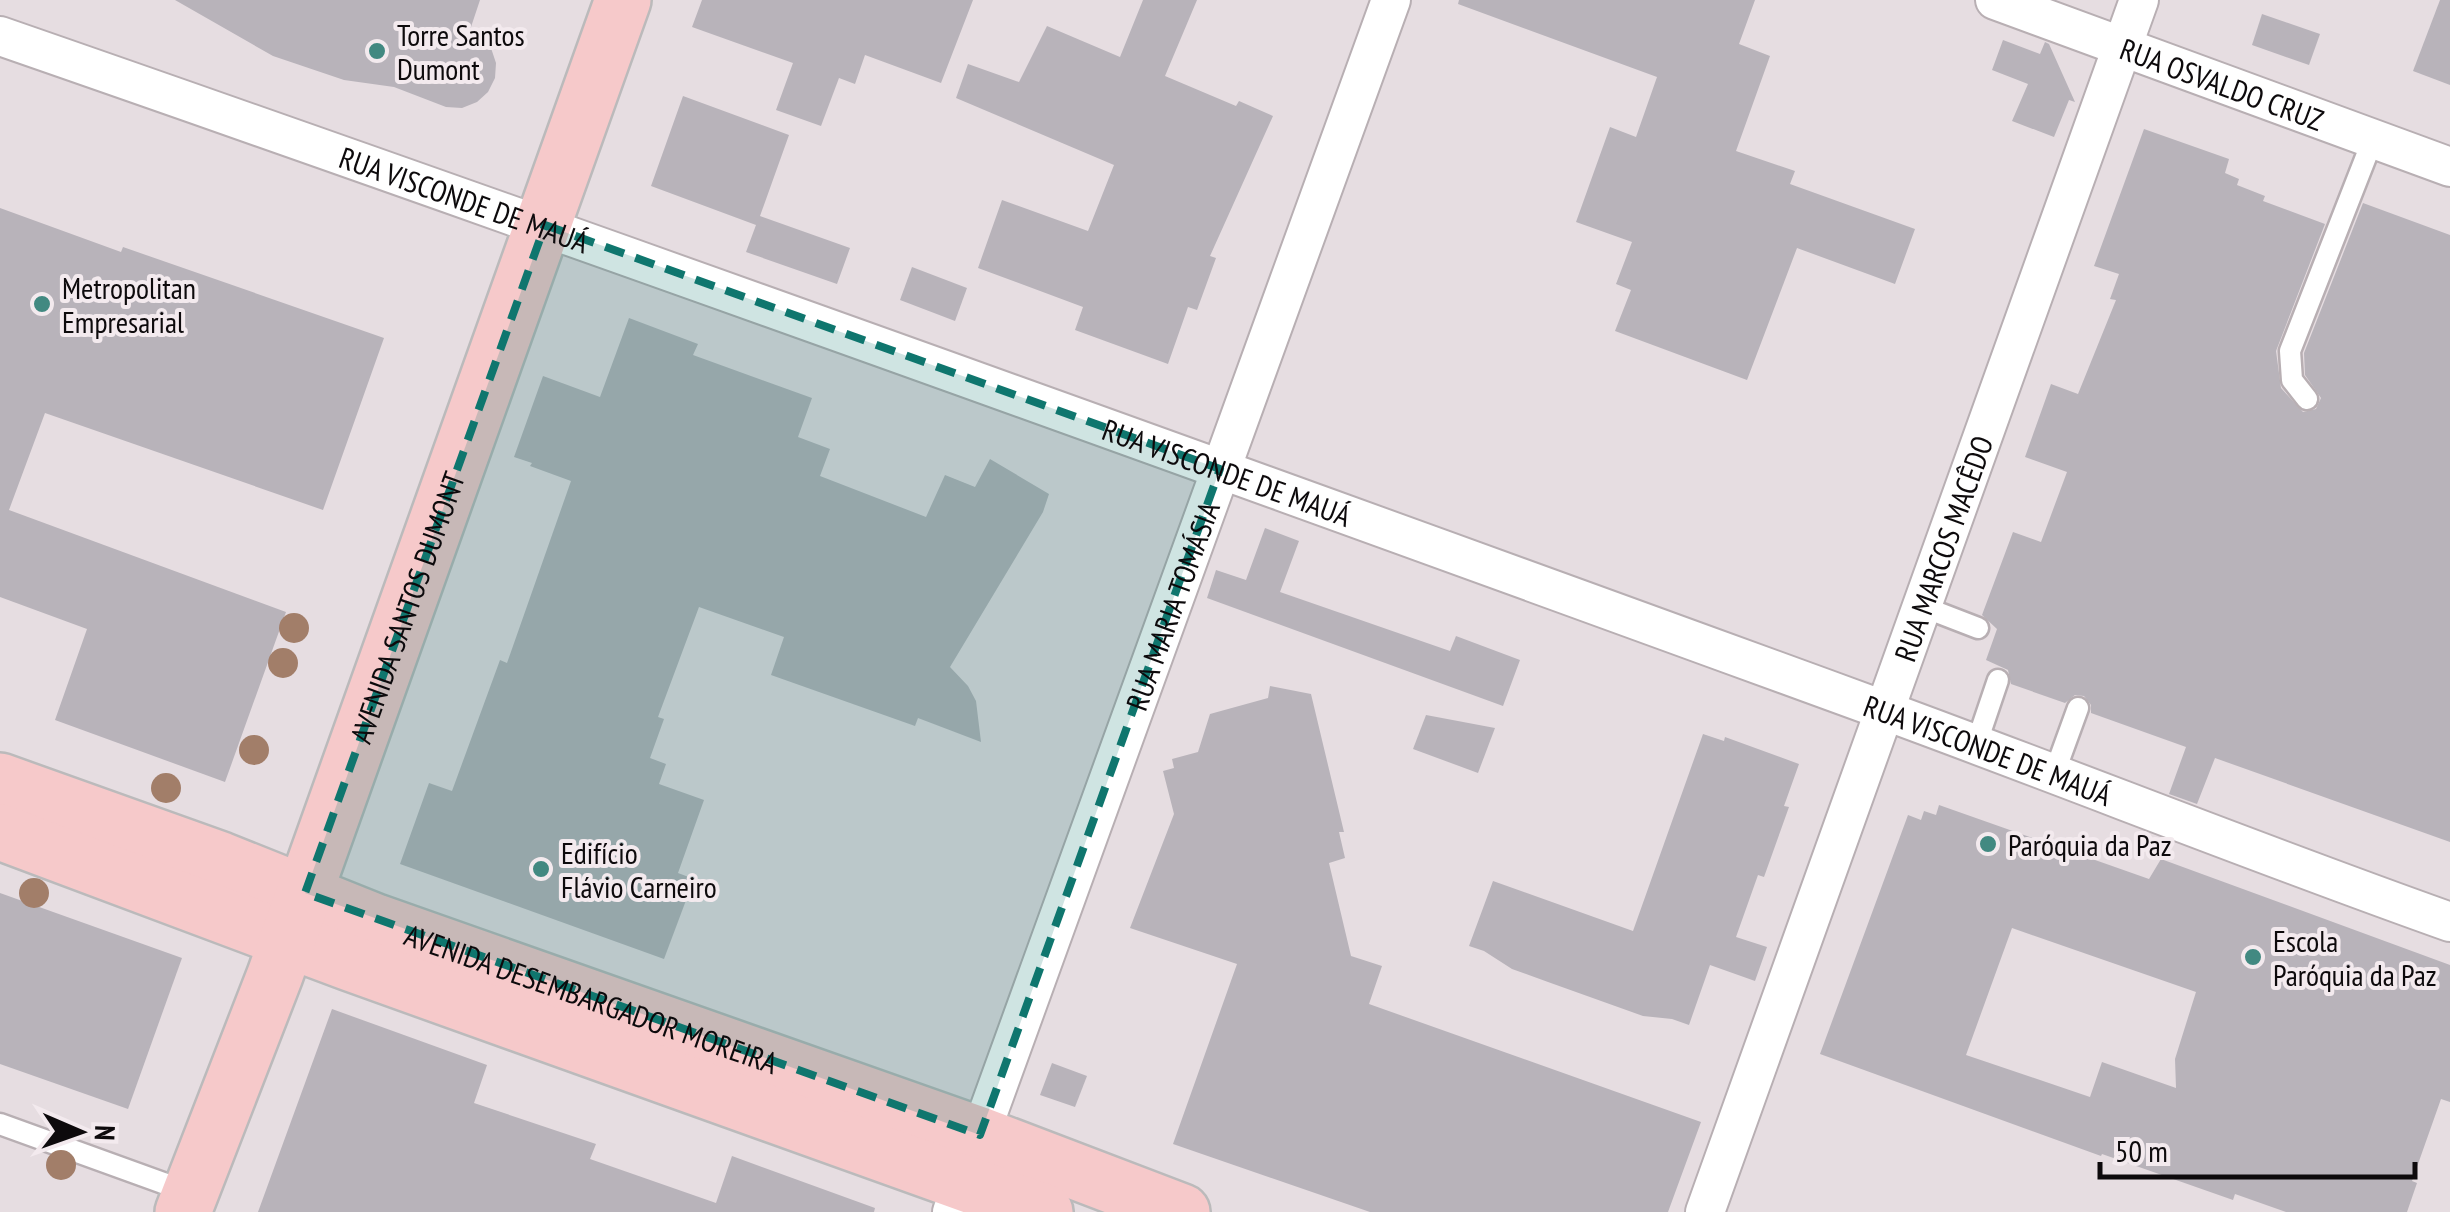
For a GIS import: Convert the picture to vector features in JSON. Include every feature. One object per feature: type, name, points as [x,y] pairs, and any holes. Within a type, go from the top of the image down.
[{"type":"main road","name":"AVENIDA SANTOS DUMONT","points":[[186,1203],[296,916],[623,0]]},
{"type":"main road","name":"AVENIDA DESEMBARGADOR MOREIRA","points":[[0,781],[296,916]]},
{"type":"main road","name":"AVENIDA DESEMBARGADOR MOREIRA","points":[[0,832],[296,916],[366,918],[1045,1212]]},
{"type":"main road","name":"AVENIDA DESEMBARGADOR MOREIRA","points":[[965,1176],[1182,1212]]},
{"type":"street","name":"RUA MARIA TOMÁSIA","points":[[965,1176],[1391,0]]},
{"type":"street","name":"RUA OSVALDO CRUZ","points":[[1994,0],[2450,167]]},
{"type":"street","name":"RUA MARCOS MACÊDO","points":[[1705,1212],[2140,0]]},
{"type":"street","name":"RUA VISCONDE DE MAUÁ","points":[[0,36],[545,225],[1886,712],[2450,922]]},
{"type":"lane","points":[[2307,399],[2292,380],[2290,351],[2374,139]]},
{"type":"lane","points":[[1921,606],[1978,628]]},
{"type":"lane","points":[[1976,745],[1998,680]]},
{"type":"lane","points":[[2054,774],[2078,708]]},
{"type":"lane","points":[[0,1124],[186,1203]]},
{"type":"highlighted area","points":[[545,225],[1220,469],[980,1135],[305,893]]},
{"type":"building","name":"Torre Santos Dumont","points":[[175,0],[480,0],[470,30],[479,31],[491,48],[495,78],[477,102],[462,108],[446,107],[394,87],[344,80],[273,56]]},
{"type":"building","points":[[702,0],[973,0],[941,83],[865,55],[855,84],[839,78],[821,126],[776,110],[793,63],[692,27]]},
{"type":"building","points":[[1143,0],[1197,0],[1165,76],[1236,106],[1239,101],[1273,116],[1210,256],[1216,258],[1197,310],[1188,307],[1168,364],[1075,330],[1083,307],[978,268],[1002,200],[1088,231],[1114,165],[956,98],[968,64],[1019,82],[1047,26],[1120,57]]},
{"type":"building","points":[[1459,0],[1755,0],[1739,44],[1770,56],[1736,151],[1795,171],[1790,184],[1915,229],[1895,284],[1797,248],[1747,380],[1615,331],[1631,290],[1616,284],[1632,242],[1576,222],[1610,127],[1636,137],[1657,77],[1458,4]]},
{"type":"building","points":[[2440,0],[2450,0],[2450,85],[2413,71]]},
{"type":"building","points":[[2262,14],[2320,34],[2309,65],[2252,45]]},
{"type":"building","points":[[2003,40],[2040,54],[2045,42],[2049,44],[2075,102],[2069,100],[2054,137],[2012,121],[2028,84],[1992,70]]},
{"type":"building","points":[[683,96],[789,135],[760,216],[850,248],[837,284],[746,252],[756,225],[651,186]]},
{"type":"building","points":[[2144,129],[2229,159],[2225,173],[2239,179],[2237,185],[2265,196],[2263,201],[2325,224],[2276,351],[2281,388],[2303,412],[2316,409],[2321,398],[2305,375],[2304,353],[2363,203],[2450,235],[2450,842],[2215,758],[2197,804],[2169,794],[2186,747],[2091,713],[2091,705],[2084,696],[2075,695],[2065,703],[2011,684],[2008,670],[1986,660],[1997,629],[1982,615],[2013,532],[2041,542],[2067,472],[2025,457],[2051,384],[2078,394],[2116,300],[2110,299],[2119,274],[2094,266]]},
{"type":"building","points":[[0,208],[384,338],[323,510],[45,413],[9,510],[286,612],[225,782],[55,720],[87,629],[0,597]]},
{"type":"building","points":[[912,267],[967,288],[955,321],[900,300]]},
{"type":"building","points":[[629,318],[698,344],[693,355],[812,398],[798,437],[830,449],[820,476],[926,517],[945,475],[975,487],[990,459],[1049,494],[1043,512],[950,667],[976,701],[981,742],[918,718],[915,726],[771,675],[784,637],[699,607],[658,717],[664,719],[650,758],[666,764],[659,784],[704,800],[678,873],[694,879],[664,959],[400,864],[429,783],[452,791],[500,660],[507,663],[571,481],[514,457],[543,376],[600,397]]},
{"type":"building","points":[[1265,528],[1299,541],[1280,592],[1450,651],[1456,636],[1520,660],[1503,706],[1207,598],[1216,570],[1246,580]]},
{"type":"building","points":[[1270,686],[1311,694],[1344,832],[1339,832],[1345,858],[1329,863],[1351,956],[1382,966],[1369,1004],[1701,1122],[1668,1212],[1370,1212],[1173,1144],[1237,964],[1130,928],[1174,814],[1163,771],[1174,768],[1172,759],[1198,752],[1210,714],[1268,698]]},
{"type":"building","points":[[1426,715],[1495,728],[1478,773],[1413,749]]},
{"type":"building","points":[[1703,734],[1724,741],[1725,737],[1799,764],[1784,806],[1789,807],[1764,877],[1758,875],[1736,937],[1767,947],[1755,981],[1710,965],[1689,1025],[1643,1016],[1548,982],[1512,969],[1469,946],[1493,881],[1633,931]]},
{"type":"building","points":[[1939,805],[2149,879],[2161,859],[2450,965],[2450,1102],[2441,1099],[2412,1181],[2417,1183],[2407,1212],[2286,1212],[2235,1194],[2233,1200],[1820,1054],[1908,815],[1921,820],[1924,811],[1936,815]],"holes":[[[2012,928],[2196,992],[2175,1059],[2176,1088],[2102,1062],[2090,1097],[1966,1055]]]},
{"type":"building","points":[[0,893],[182,958],[128,1109],[0,1064]]},
{"type":"building","points":[[332,1009],[487,1065],[474,1103],[596,1144],[590,1159],[716,1203],[732,1156],[875,1208],[874,1212],[258,1212]]},
{"type":"building","points":[[1052,1063],[1087,1076],[1075,1107],[1040,1095]]},
{"type":"place","name":"Torre Santos Dumont","points":[[377,51]]},
{"type":"place","name":"Metropolitan Empresarial","points":[[42,304]]},
{"type":"place","name":"Paróquia da Paz","points":[[1988,844]]},
{"type":"place","name":"Edifício Flávio Carneiro","points":[[541,869]]},
{"type":"place","name":"Escola Paróquia da Paz","points":[[2253,957]]}]
